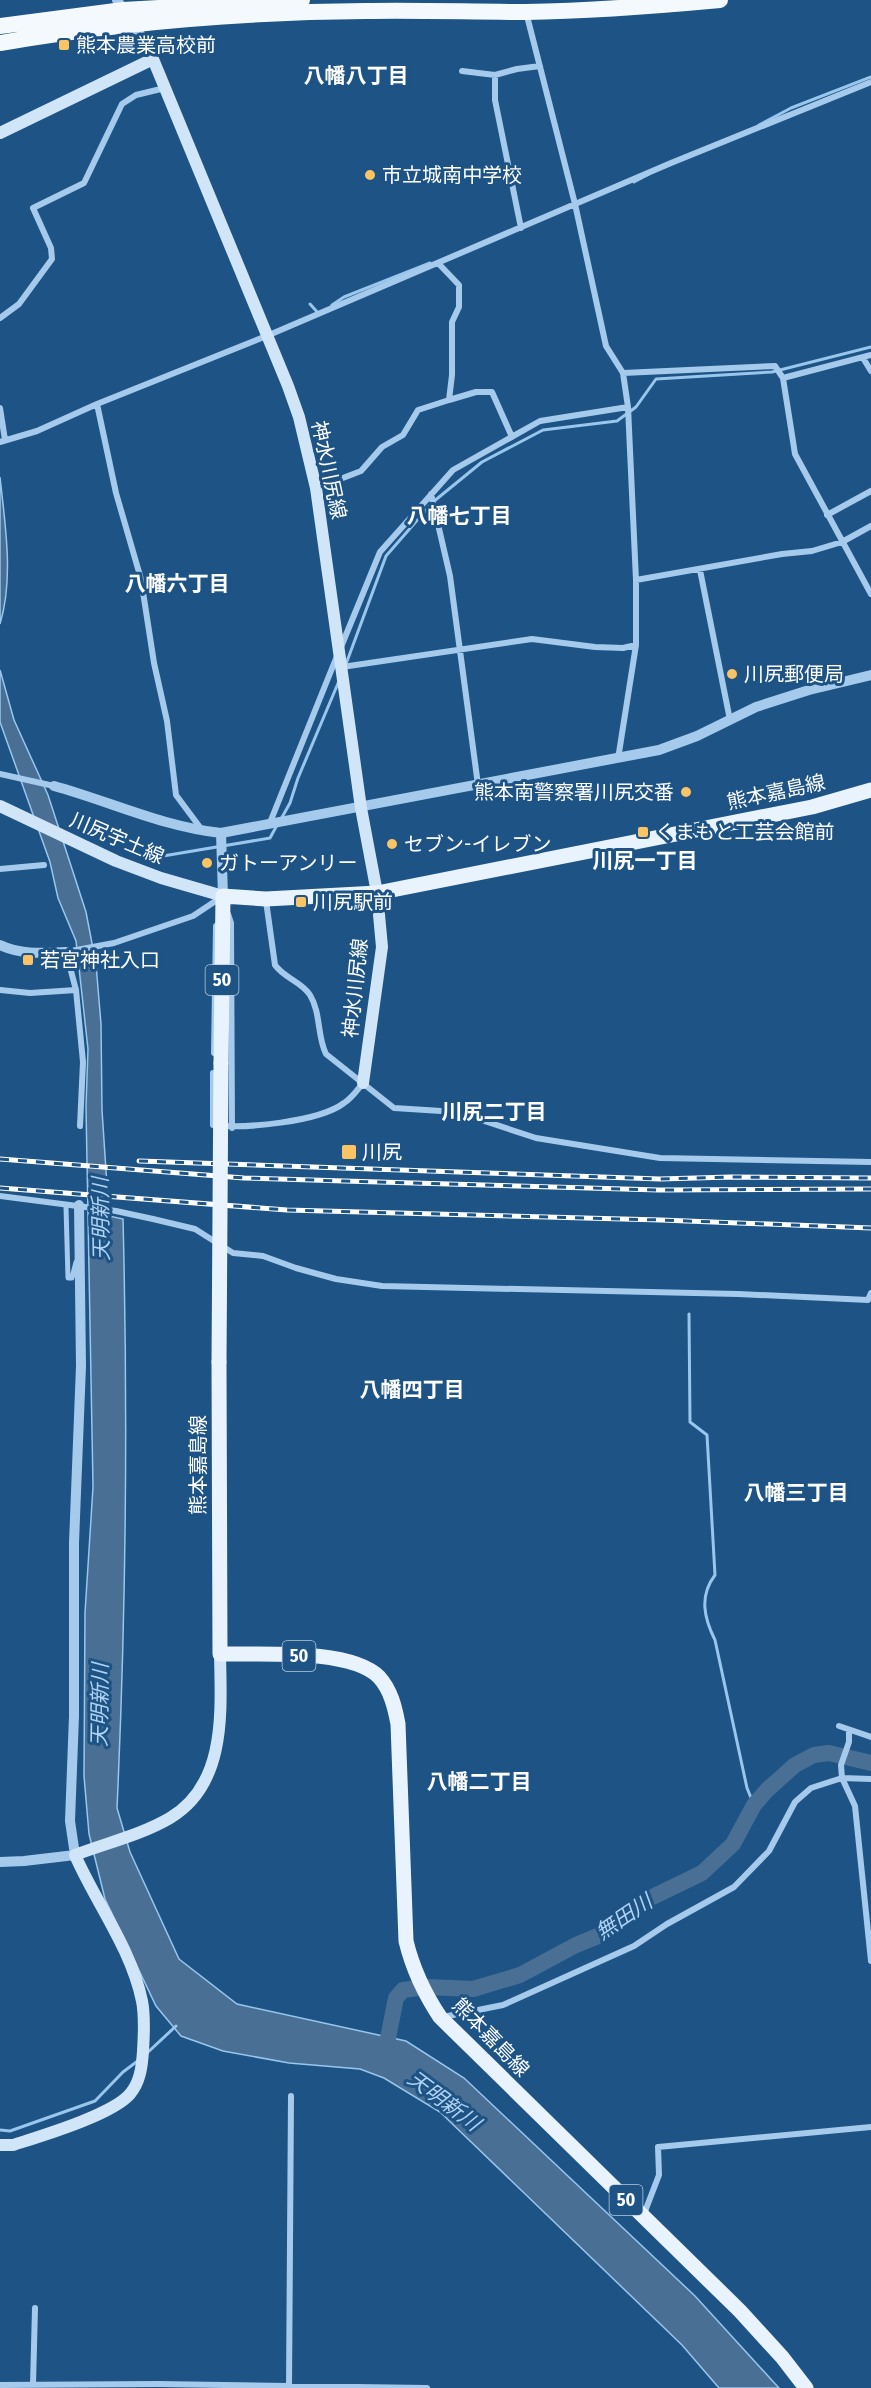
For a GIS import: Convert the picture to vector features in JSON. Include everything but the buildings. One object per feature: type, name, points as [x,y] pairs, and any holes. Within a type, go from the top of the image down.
[{"type":"highway","points":[[0,26],[126,9],[302,0]]},
{"type":"highway","points":[[0,43],[126,9],[245,15],[365,11],[526,12],[720,0]]},
{"type":"main road","name":"神水川尻線","points":[[153,59],[269,336],[298,417],[316,488],[361,808],[377,893],[382,947],[363,1083]]},
{"type":"main road","points":[[0,133],[153,59]]},
{"type":"main road","name":"熊本嘉島線","points":[[806,2388],[783,2357],[740,2311],[440,2018],[426,1996],[414,1971],[406,1941],[398,1724],[388,1692],[379,1677],[348,1660],[316,1656],[220,1654],[219,1362],[223,896],[266,899],[377,893],[812,807],[871,790]]},
{"type":"main road","name":"川尻宇土線","points":[[0,806],[75,843],[161,878],[223,896]]},
{"type":"main road","points":[[0,2145],[13,2145],[110,2109],[129,2095],[138,2081],[142,2065],[142,2001],[129,1962],[87,1882],[81,1853],[170,1818],[195,1796],[207,1778],[216,1750],[221,1721],[220,1654]]},
{"type":"street","points":[[126,9],[153,59]]},
{"type":"street","points":[[526,12],[575,204],[606,346],[623,372],[628,407],[636,580],[636,645],[618,759]]},
{"type":"street","points":[[462,71],[495,75],[540,66]]},
{"type":"street","points":[[495,75],[495,100],[521,228]]},
{"type":"street","points":[[0,408],[3,441],[37,431],[97,404],[269,336],[575,204],[871,82]]},
{"type":"street","points":[[0,318],[19,304],[52,259],[51,248],[33,208],[84,183],[122,104],[136,95],[165,88]]},
{"type":"street","points":[[438,263],[459,285],[459,307],[452,322],[452,375],[449,400]]},
{"type":"street","points":[[783,378],[871,355]]},
{"type":"street","points":[[863,357],[871,371]]},
{"type":"street","points":[[623,372],[775,366],[783,378],[795,454],[871,594]]},
{"type":"street","points":[[316,488],[361,471],[382,447],[403,435],[418,410],[476,392],[492,392],[512,437]]},
{"type":"street","points":[[97,404],[116,493],[141,579],[154,663],[167,720],[176,795],[202,831]]},
{"type":"street","points":[[269,825],[380,552],[453,470],[540,421],[628,407]]},
{"type":"street","points":[[827,515],[871,491]]},
{"type":"street","points":[[431,494],[450,576],[478,786]]},
{"type":"street","points":[[636,580],[782,554],[812,551],[842,542],[871,526]]},
{"type":"street","points":[[700,570],[730,720]]},
{"type":"street","points":[[342,667],[532,639],[595,647],[622,648],[636,645]]},
{"type":"street","points":[[0,774],[54,786],[202,831],[221,833],[659,750],[697,736],[756,707],[809,690],[871,675]]},
{"type":"street","points":[[221,833],[223,896],[215,933],[213,1125],[232,1128],[300,1120],[344,1104],[363,1083]]},
{"type":"street","points":[[0,869],[44,865]]},
{"type":"street","points":[[0,945],[14,951],[31,953],[66,952],[114,943],[194,916],[223,896]]},
{"type":"street","points":[[223,896],[231,923],[232,1128]]},
{"type":"street","points":[[266,899],[275,965],[281,973],[310,994],[315,1007],[320,1043],[326,1054],[394,1108],[457,1112],[536,1138],[660,1158],[871,1162]]},
{"type":"street","points":[[66,952],[76,990],[83,1062],[80,1126]]},
{"type":"street","points":[[0,990],[30,993],[76,990]]},
{"type":"street","points":[[0,1196],[81,1205],[195,1229],[233,1253],[263,1256],[336,1279],[382,1286],[738,1294],[868,1300],[871,1293]]},
{"type":"street","points":[[0,1862],[81,1853],[70,1821],[74,1716],[74,1543],[81,1366],[81,1205]]},
{"type":"street","points":[[66,1207],[68,1278],[72,1278],[81,1246]]},
{"type":"street","points":[[839,1726],[849,1732],[871,1737]]},
{"type":"street","points":[[849,1732],[841,1769],[842,1778],[855,1806],[871,1961]]},
{"type":"street","points":[[440,2018],[503,2005],[634,1946],[667,1924],[734,1887],[769,1851],[795,1802],[811,1788],[842,1778],[871,1779]]},
{"type":"street","points":[[289,2387],[291,2096]]},
{"type":"street","points":[[643,2217],[659,2175],[658,2147],[871,2127]]},
{"type":"street","points":[[33,2385],[35,2308]]},
{"type":"street","points":[[0,2385],[426,2388]]},
{"type":"water","points":[[0,477],[6,532],[7,588],[0,624]]},
{"type":"water","name":"天明新川","points":[[0,670],[14,720],[48,795],[86,912],[96,964],[101,1024],[102,1110],[109,1216],[123,1219],[125,1513],[117,1808],[130,1852],[179,1959],[237,2004],[406,2041],[464,2078],[695,2296],[779,2388],[719,2388],[682,2345],[440,2112],[384,2078],[360,2069],[289,2063],[223,2051],[181,2036],[156,2006],[105,1899],[89,1834],[84,1776],[85,1613],[93,1487],[86,1107],[88,1049],[76,941],[58,898],[50,862],[0,722]]},
{"type":"waterway","points":[[759,125],[791,108],[871,77]]},
{"type":"waterway","points":[[634,182],[649,174]]},
{"type":"waterway","points":[[332,305],[344,297],[430,263]]},
{"type":"waterway","points":[[310,304],[319,314]]},
{"type":"waterway","points":[[346,664],[386,556],[433,502],[482,462],[543,430],[617,421],[636,407],[656,379],[772,372],[871,347]]},
{"type":"waterway","points":[[281,819],[290,803],[298,778],[339,681]]},
{"type":"waterway","points":[[163,856],[270,838],[276,827]]},
{"type":"waterway","points":[[689,1314],[690,1422],[707,1435],[715,1575],[705,1599],[706,1615],[715,1640],[747,1788],[754,1805]]},
{"type":"waterway","name":"無田川","points":[[384,2058],[396,1998],[403,1990],[427,1987],[473,1989],[520,1975],[598,1936],[640,1903],[702,1873],[733,1844],[754,1805],[795,1765],[814,1755],[829,1753],[871,1763]]},
{"type":"waterway","points":[[146,2054],[176,2026]]},
{"type":"waterway","points":[[0,2130],[10,2131],[95,2101],[123,2072],[139,2060]]},
{"type":"railway","points":[[0,1159],[244,1178],[659,1190],[871,1189]]},
{"type":"railway","points":[[139,1161],[660,1179],[871,1178]]},
{"type":"railway","points":[[0,1188],[287,1210],[871,1228]]},
{"type":"place","name":"熊本農業高校前","points":[[64,45]]},
{"type":"place","name":"市立城南中学校","points":[[370,175]]},
{"type":"place","name":"川尻郵便局","points":[[732,674]]},
{"type":"place","name":"熊本南警察署川尻交番","points":[[686,792]]},
{"type":"place","name":"くまもと工芸会館前","points":[[643,832]]},
{"type":"place","name":"セブン-イレブン","points":[[392,844]]},
{"type":"place","name":"ガトーアンリー","points":[[207,863]]},
{"type":"place","name":"川尻駅前","points":[[301,902]]},
{"type":"place","name":"若宮神社入口","points":[[28,960]]},
{"type":"place","name":"川尻","points":[[349,1152]]},
{"type":"district","name":"八幡八丁目","points":[[356,76]]},
{"type":"district","name":"八幡七丁目","points":[[459,516]]},
{"type":"district","name":"八幡六丁目","points":[[177,584]]},
{"type":"district","name":"川尻一丁目","points":[[645,861]]},
{"type":"district","name":"川尻二丁目","points":[[494,1112]]},
{"type":"district","name":"八幡四丁目","points":[[412,1390]]},
{"type":"district","name":"八幡三丁目","points":[[796,1493]]},
{"type":"district","name":"八幡二丁目","points":[[479,1782]]}]
